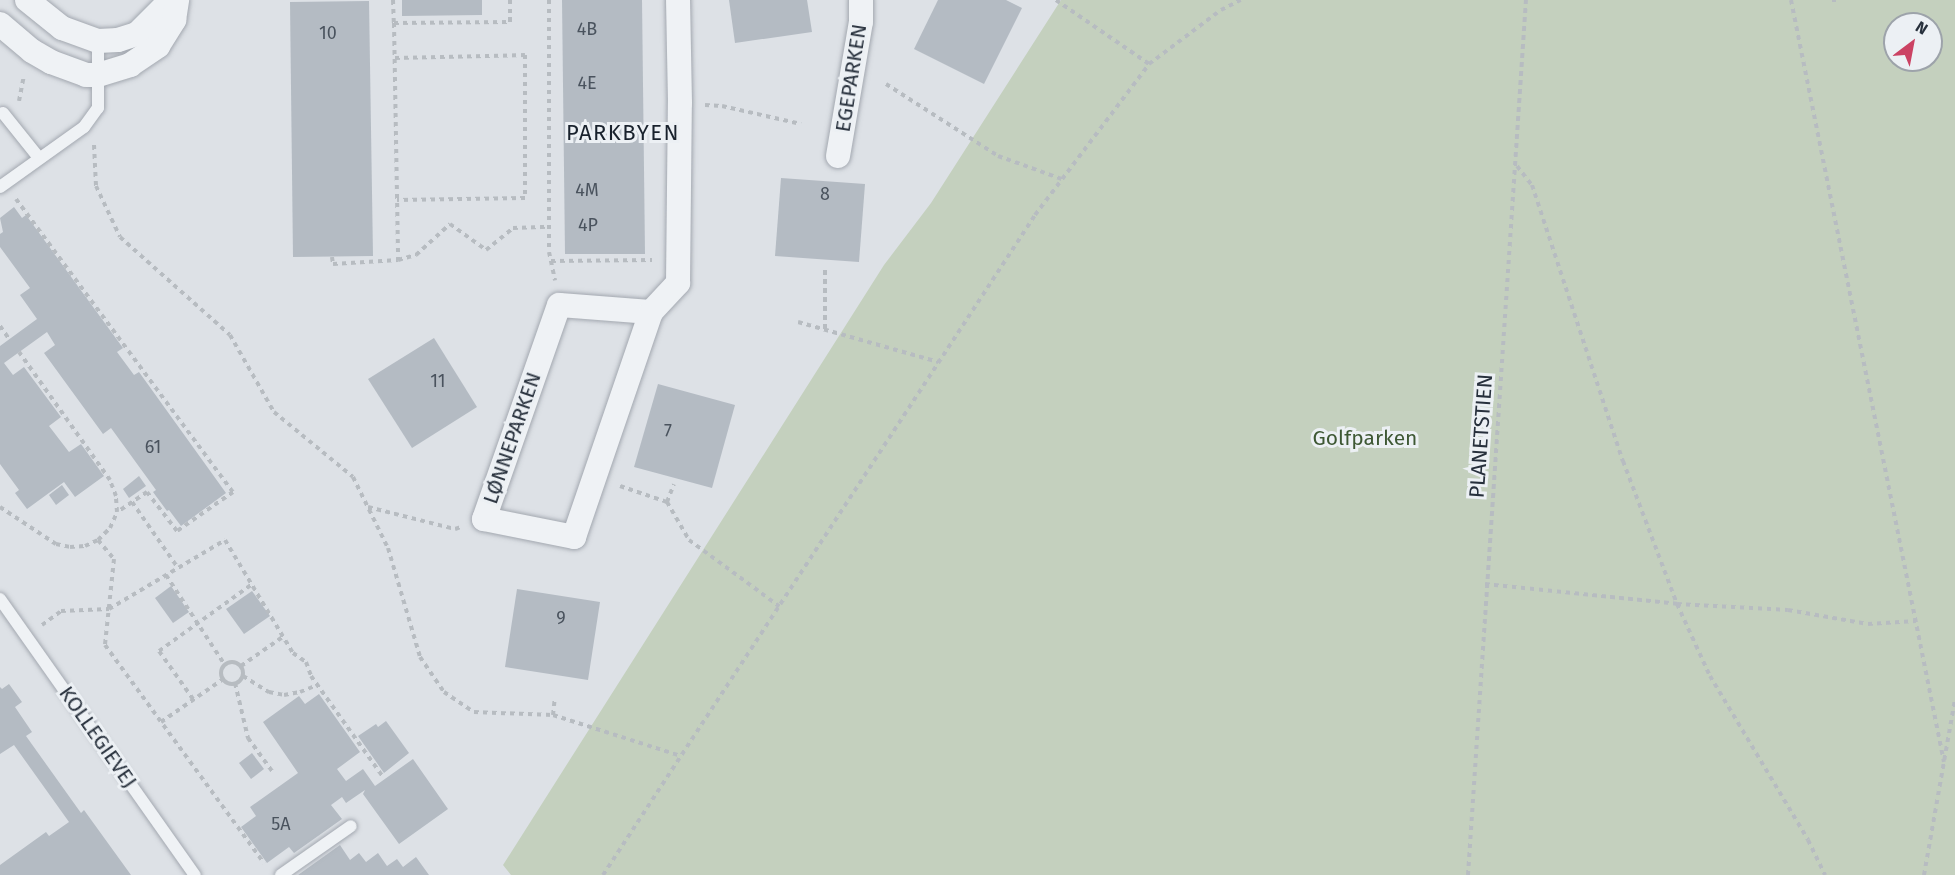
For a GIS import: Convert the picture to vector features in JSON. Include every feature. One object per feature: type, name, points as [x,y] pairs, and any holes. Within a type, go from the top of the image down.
[{"type":"street","points":[[27,0],[62,28],[98,41],[118,40],[137,34],[171,0]]},
{"type":"street","points":[[0,24],[32,51],[51,62],[86,75],[98,75],[129,65],[158,46],[174,20],[177,0]]},
{"type":"street","name":"LØNNEPARKEN","points":[[559,305],[484,519],[574,537],[651,312],[678,283],[680,104],[678,0]]},
{"type":"street","name":"EGEPARKEN","points":[[838,156],[861,22],[861,0]]},
{"type":"street","points":[[559,305],[651,312]]},
{"type":"lane","points":[[0,188],[84,127],[98,108],[98,41]]},
{"type":"lane","points":[[3,113],[39,158]]},
{"type":"lane","name":"KOLLEGIEVEJ","points":[[0,599],[195,875]]},
{"type":"lane","points":[[281,875],[351,826]]},
{"type":"path","points":[[393,0],[398,260]]},
{"type":"path","points":[[394,23],[510,22],[510,0]]},
{"type":"path","points":[[549,0],[549,226],[551,261],[559,305]]},
{"type":"path","points":[[1056,0],[1149,64]]},
{"type":"path","points":[[603,875],[1035,215],[1149,64],[1221,10],[1241,0]]},
{"type":"path","name":"PLANETSTIEN","points":[[1468,875],[1485,584],[1517,166],[1526,0]]},
{"type":"path","points":[[1791,0],[1944,762]]},
{"type":"path","points":[[1832,0],[1838,0]]},
{"type":"path","points":[[395,57],[525,55],[525,198],[397,200]]},
{"type":"path","points":[[886,84],[998,156],[1062,179]]},
{"type":"path","points":[[680,104],[722,106],[801,124]]},
{"type":"path","points":[[84,127],[94,140],[96,186],[120,237],[230,335],[274,412],[353,477],[388,548],[420,657],[444,692],[474,712],[553,715],[681,756]]},
{"type":"path","points":[[1517,166],[1532,184],[1623,461],[1677,604],[1710,676],[1808,840],[1825,875]]},
{"type":"path","points":[[13,177],[16,198],[233,492],[177,531],[147,492],[117,512]]},
{"type":"path","points":[[332,257],[333,264],[398,260],[416,255],[450,224],[486,250],[513,228],[549,226]]},
{"type":"path","points":[[551,261],[657,260]]},
{"type":"path","points":[[825,268],[825,329]]},
{"type":"path","points":[[798,322],[939,362]]},
{"type":"path","points":[[0,326],[9,339]]},
{"type":"path","points":[[0,507],[56,544],[78,547],[98,540],[110,528],[117,512],[116,496],[110,480],[19,352]]},
{"type":"path","points":[[594,477],[668,502],[689,540],[779,606]]},
{"type":"path","points":[[668,502],[674,484]]},
{"type":"path","points":[[132,502],[178,568]]},
{"type":"path","points":[[368,507],[455,529],[484,519]]},
{"type":"path","points":[[98,540],[114,559],[105,645],[266,865]]},
{"type":"path","points":[[27,637],[61,611],[109,609],[225,540],[293,653],[306,662],[317,685],[383,777]]},
{"type":"path","points":[[166,575],[225,665]]},
{"type":"path","points":[[1485,584],[1677,604],[1788,610],[1868,624],[1916,621]]},
{"type":"path","points":[[193,699],[159,651],[251,585]]},
{"type":"path","points":[[241,666],[284,636]]},
{"type":"path","points":[[241,666],[231,662],[225,665],[221,672],[223,679],[228,683],[235,683],[243,676]]},
{"type":"path","points":[[241,666],[243,676],[268,692],[284,695],[317,685]]},
{"type":"path","points":[[161,722],[223,679]]},
{"type":"path","points":[[235,683],[248,738],[272,771]]},
{"type":"path","points":[[553,715],[555,697]]},
{"type":"path","points":[[1924,875],[1955,699]]},
{"type":"green space","name":"Golfparken","points":[[1061,0],[1955,0],[1955,875],[511,875],[503,865],[884,265],[931,203]]},
{"type":"building","points":[[402,0],[482,0],[482,15],[402,16]]},
{"type":"building","points":[[562,0],[642,0],[645,254],[565,254]]},
{"type":"building","points":[[729,0],[807,0],[812,32],[735,43]]},
{"type":"building","points":[[938,0],[1006,0],[1022,8],[984,84],[914,49]]},
{"type":"building","points":[[369,1],[373,256],[293,257],[290,2]]},
{"type":"building","points":[[781,178],[865,184],[859,262],[775,256]]},
{"type":"building","points":[[14,207],[22,218],[26,215],[123,348],[117,352],[134,375],[139,372],[226,493],[181,526],[153,492],[156,490],[111,428],[103,434],[44,353],[55,345],[47,332],[4,363],[13,375],[24,367],[61,417],[49,426],[69,452],[81,444],[104,476],[75,497],[64,482],[27,509],[15,493],[19,490],[0,464],[0,346],[37,319],[20,295],[30,288],[0,247],[0,234],[3,232],[0,218]]},
{"type":"building","points":[[434,338],[477,407],[412,448],[368,379]]},
{"type":"building","points":[[658,384],[735,405],[712,488],[634,467]]},
{"type":"building","points":[[139,476],[146,486],[129,498],[123,489]]},
{"type":"building","points":[[62,485],[69,495],[56,505],[49,495]]},
{"type":"building","points":[[171,586],[189,612],[173,623],[155,598]]},
{"type":"building","points":[[517,589],[600,602],[588,680],[505,667]]},
{"type":"building","points":[[252,591],[270,616],[244,634],[226,609]]},
{"type":"building","points":[[9,684],[22,702],[15,707],[32,732],[26,736],[81,813],[84,810],[131,875],[0,875],[0,865],[46,832],[49,836],[69,822],[14,745],[0,754],[0,687],[2,689]]},
{"type":"building","points":[[319,694],[360,752],[337,769],[346,781],[363,769],[375,786],[413,759],[448,809],[399,844],[363,794],[365,790],[346,803],[342,797],[331,805],[342,819],[294,853],[289,847],[267,863],[241,827],[256,816],[250,807],[298,773],[263,722],[299,696],[305,704]]},
{"type":"building","points":[[386,721],[409,753],[384,773],[358,736],[376,724],[378,727]]},
{"type":"building","points":[[252,753],[264,769],[251,779],[239,763]]},
{"type":"building","points":[[340,845],[350,860],[359,853],[366,862],[378,853],[387,866],[397,859],[403,867],[416,857],[429,875],[298,875]]},
{"type":"district","name":"PARKBYEN","points":[[623,133]]}]
